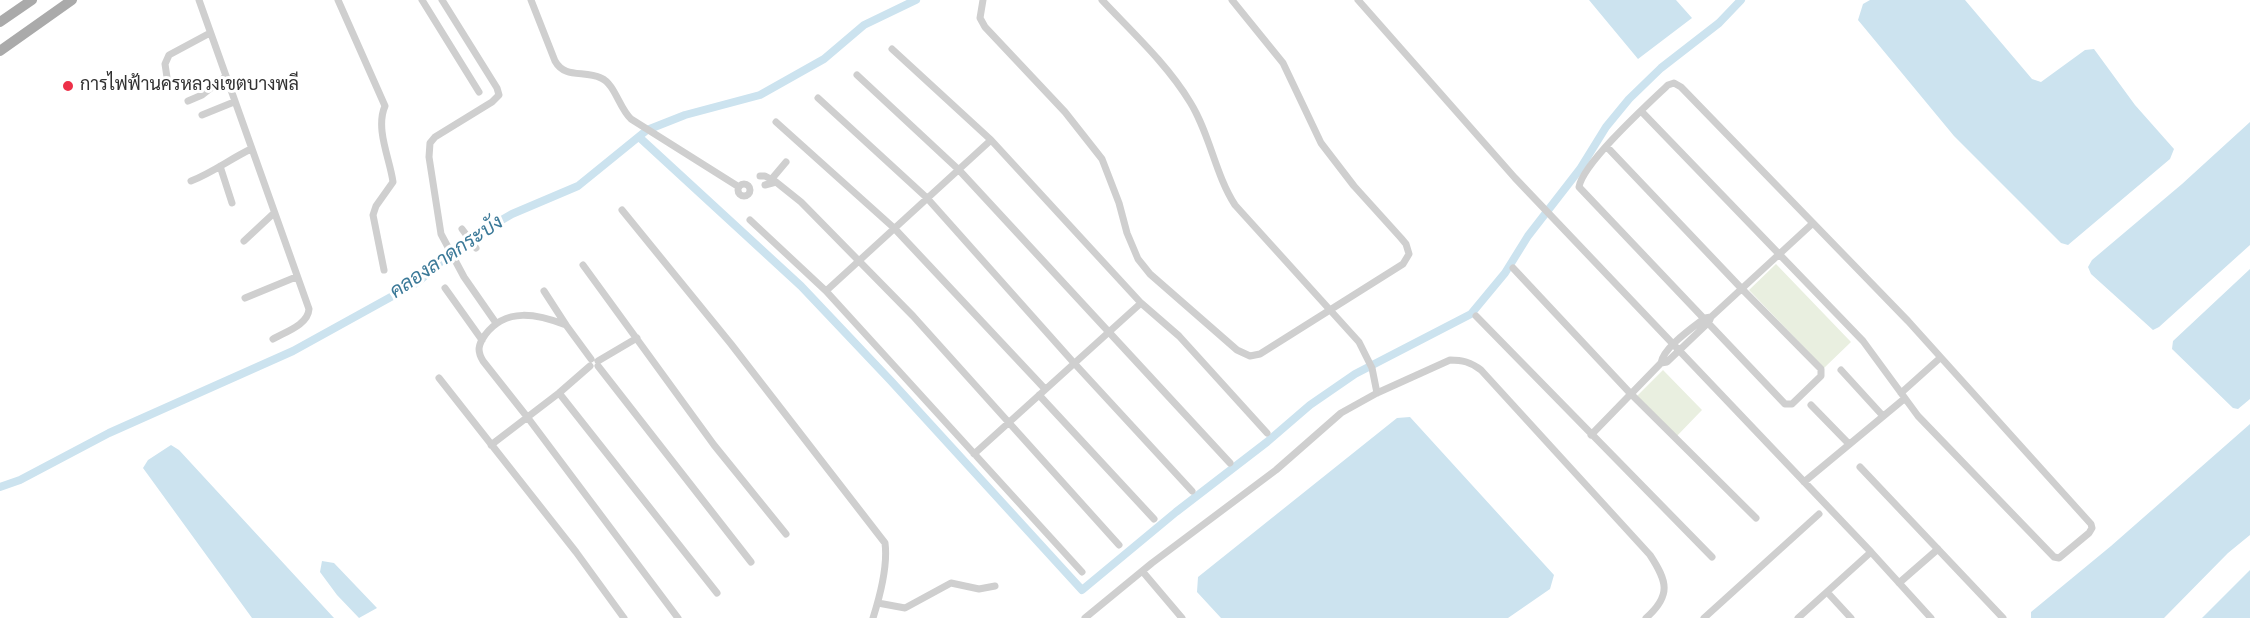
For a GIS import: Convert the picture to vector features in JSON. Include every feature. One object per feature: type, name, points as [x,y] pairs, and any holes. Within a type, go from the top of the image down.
[{"type":"main road","points":[[0,22],[32,0]]},
{"type":"main road","points":[[0,51],[72,0]]},
{"type":"street","points":[[199,0],[309,309],[309,314],[304,321],[273,339]]},
{"type":"street","points":[[338,0],[384,106],[382,114],[384,151],[393,182],[376,206],[373,220],[384,270]]},
{"type":"street","points":[[422,0],[479,92]]},
{"type":"street","points":[[442,0],[497,88],[498,95],[492,102],[435,137],[430,143],[429,157],[441,234],[464,277],[496,323]]},
{"type":"street","points":[[531,0],[558,66],[566,72],[599,76],[606,81],[630,119],[745,187],[768,184],[801,202],[914,316],[1119,545]]},
{"type":"street","points":[[983,0],[980,18],[985,27],[1065,112],[1102,159],[1119,203],[1126,233],[1138,259],[1150,274],[1237,350],[1250,356],[1260,354],[1403,264],[1408,258],[1408,249],[1321,143],[1277,53],[1232,0]]},
{"type":"street","points":[[1102,0],[1158,60],[1190,102],[1214,154],[1226,190],[1235,204],[1350,331],[1367,355],[1377,393]]},
{"type":"street","points":[[1358,0],[1515,178],[1871,552],[1930,618]]},
{"type":"street","points":[[168,84],[165,64],[170,55],[210,33]]},
{"type":"street","points":[[892,49],[991,140],[1141,303],[1179,336],[1267,432]]},
{"type":"street","points":[[856,75],[959,170],[1230,463]]},
{"type":"street","points":[[188,101],[225,77]]},
{"type":"street","points":[[1607,147],[1821,369],[1821,376],[1792,404],[1785,404],[1708,319],[1579,186],[1580,178],[1607,147],[1641,111],[1668,86],[1674,83],[1681,87],[1908,321],[2091,524],[2090,533],[2059,558],[2054,557],[1902,396],[1863,341],[1641,111]]},
{"type":"street","points":[[818,98],[927,198],[1192,491]]},
{"type":"street","points":[[202,115],[234,102]]},
{"type":"street","points":[[776,122],[894,228],[1154,519]]},
{"type":"street","points":[[826,291],[991,140]]},
{"type":"street","points":[[190,181],[206,175],[227,160],[251,149]]},
{"type":"street","points":[[768,184],[786,162]]},
{"type":"street","points":[[220,166],[232,203]]},
{"type":"street","points":[[745,187],[757,178],[765,176],[768,184]]},
{"type":"street","points":[[622,210],[737,352],[885,543],[886,552],[878,603],[873,618]]},
{"type":"street","points":[[244,241],[274,213]]},
{"type":"street","points":[[750,220],[826,291],[1082,572]]},
{"type":"street","points":[[1591,435],[1660,363],[1662,357],[1673,345],[1708,319],[1813,223]]},
{"type":"street","points":[[463,230],[476,247]]},
{"type":"street","points":[[583,265],[714,445],[786,534]]},
{"type":"street","points":[[1513,268],[1630,393],[1756,518]]},
{"type":"street","points":[[245,298],[296,277]]},
{"type":"street","points":[[445,288],[482,340]]},
{"type":"street","points":[[544,291],[594,363],[751,562]]},
{"type":"street","points":[[974,454],[1141,303]]},
{"type":"street","points":[[566,325],[538,316],[520,314],[512,316],[496,323],[482,340],[478,350],[483,361],[678,618]]},
{"type":"street","points":[[1476,316],[1712,557]]},
{"type":"street","points":[[1660,363],[1667,362],[1679,351],[1708,319]]},
{"type":"street","points":[[491,445],[528,418],[594,363],[637,338]]},
{"type":"street","points":[[1804,482],[1883,416],[1940,358]]},
{"type":"street","points":[[1084,618],[1276,470],[1341,413],[1377,393],[1449,360],[1461,360],[1472,363],[1481,370],[1650,555],[1664,579],[1661,600],[1646,618]]},
{"type":"street","points":[[1841,370],[1883,416]]},
{"type":"street","points":[[439,378],[576,552],[624,618]]},
{"type":"street","points":[[559,393],[717,593]]},
{"type":"street","points":[[1811,405],[1849,444]]},
{"type":"street","points":[[1860,467],[2003,618]]},
{"type":"street","points":[[1704,618],[1819,514]]},
{"type":"street","points":[[1899,583],[1938,549]]},
{"type":"street","points":[[1798,618],[1871,552]]},
{"type":"street","points":[[1143,572],[1182,618]]},
{"type":"street","points":[[878,603],[905,608],[951,583],[979,589],[995,586]]},
{"type":"street","points":[[1827,592],[1851,618]]},
{"type":"green space","points":[[1776,264],[1851,342],[1824,368],[1749,290]]},
{"type":"green space","points":[[1663,370],[1702,410],[1675,438],[1635,398]]},
{"type":"water","points":[[1589,0],[1676,0],[1692,18],[1638,59]]},
{"type":"water","points":[[1870,0],[1965,0],[2032,79],[2041,82],[2085,50],[2094,49],[2135,105],[2174,149],[2170,159],[2068,245],[2061,243],[1954,136],[1858,20],[1863,4]]},
{"type":"water","points":[[2250,122],[2250,245],[2153,330],[2091,274],[2088,267],[2092,260],[2182,184]]},
{"type":"water","points":[[2250,269],[2250,399],[2238,409],[2233,408],[2172,349],[2173,341]]},
{"type":"water","points":[[1410,417],[1554,575],[1550,589],[1508,618],[1221,618],[1197,592],[1198,577],[1397,418]]},
{"type":"water","points":[[2250,424],[2250,535],[2228,553],[2164,618],[2031,618],[2031,612],[2111,546]]},
{"type":"water","points":[[171,445],[179,450],[334,618],[252,618],[143,468],[148,460]]},
{"type":"water","points":[[322,561],[334,563],[377,608],[359,618],[337,595],[320,572]]},
{"type":"water","points":[[2250,570],[2250,618],[2202,618]]},
{"type":"waterway","name":"คลองลาดกระบัง","points":[[0,487],[20,480],[109,433],[293,351],[418,282],[462,243],[512,214],[578,186],[647,130],[685,115],[760,95],[824,59],[864,25],[916,0]]},
{"type":"waterway","points":[[639,137],[801,286],[1082,590],[1310,405],[1355,374],[1471,314],[1505,273],[1528,236],[1580,169],[1606,127],[1629,99],[1661,68],[1719,23],[1741,0]]},
{"type":"place","name":"การไฟฟ้านครหลวงเขตบางพลี","points":[[68,86]]}]
